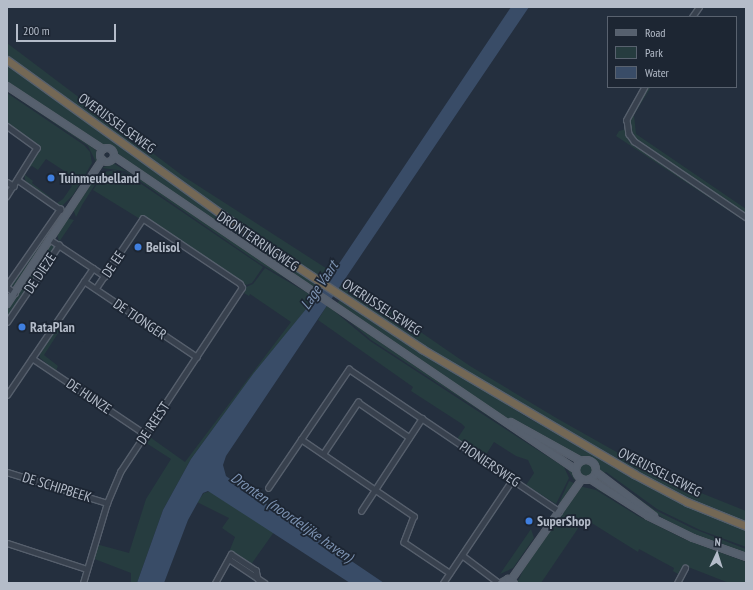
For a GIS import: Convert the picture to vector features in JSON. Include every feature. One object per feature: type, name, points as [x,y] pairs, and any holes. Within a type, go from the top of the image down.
[{"type":"highway","name":"OVERIJSSELSEWEG","points":[[7,60],[175,182],[339,295],[501,397],[627,471],[688,502],[746,526]]},
{"type":"main road","points":[[7,86],[102,151],[103,161],[7,304]]},
{"type":"main road","name":"DRONTERRINGWEG","points":[[102,151],[112,149],[114,159],[576,470]]},
{"type":"main road","points":[[103,161],[114,159]]},
{"type":"main road","name":"DRONTERRINGWEG","points":[[497,416],[581,461]]},
{"type":"main road","points":[[581,478],[576,470],[581,461],[592,461],[596,472],[659,521]]},
{"type":"main road","points":[[590,479],[596,472]]},
{"type":"main road","points":[[581,478],[590,479],[634,508],[659,521],[708,544],[746,557]]},
{"type":"main road","points":[[501,582],[513,582],[581,478]]},
{"type":"street","points":[[693,16],[699,7]]},
{"type":"street","points":[[644,88],[627,120],[627,127],[634,141],[746,217]]},
{"type":"street","points":[[7,126],[37,148],[7,196]]},
{"type":"street","points":[[18,180],[68,214]]},
{"type":"street","points":[[7,182],[14,186]]},
{"type":"street","points":[[14,293],[7,286],[60,209]]},
{"type":"street","name":"DE EE","points":[[96,289],[143,219],[240,284],[242,288]]},
{"type":"street","points":[[51,240],[104,276]]},
{"type":"street","name":"DE DIEZE","points":[[7,322],[59,245]]},
{"type":"street","points":[[7,396],[93,268]]},
{"type":"street","name":"DE TJONGER","points":[[84,281],[197,357]]},
{"type":"street","name":"DE REEST","points":[[83,583],[107,503],[120,472],[242,288]]},
{"type":"street","name":"DE HUNZE","points":[[32,358],[145,434]]},
{"type":"street","name":"PIONIERSWEG","points":[[268,488],[349,369],[559,511]]},
{"type":"street","points":[[323,454],[358,402],[409,437]]},
{"type":"street","points":[[361,511],[422,418]]},
{"type":"street","points":[[301,439],[414,516],[404,542],[450,573]]},
{"type":"street","name":"DE SCHIPBEEK","points":[[7,472],[107,503]]},
{"type":"street","points":[[443,583],[513,479]]},
{"type":"street","points":[[7,543],[87,569]]},
{"type":"street","points":[[215,583],[231,554],[256,570],[258,578],[264,583]]},
{"type":"street","points":[[462,555],[501,582]]},
{"type":"street","points":[[677,583],[685,568]]},
{"type":"green space","points":[[7,43],[183,176],[332,272],[326,284],[7,57]]},
{"type":"green space","points":[[7,62],[317,284],[314,288],[316,291],[116,156],[113,148],[102,146],[7,84]]},
{"type":"green space","points":[[7,88],[96,150],[99,159],[97,164],[88,146],[7,91]]},
{"type":"green space","points":[[646,88],[650,88],[634,115],[636,134],[746,209],[746,215],[636,140],[628,127],[630,112]]},
{"type":"green space","points":[[7,93],[84,145],[90,152],[92,163],[73,195],[61,207],[57,203],[63,199],[72,186],[68,182],[72,176],[46,159],[38,170],[32,166],[29,168],[41,147],[7,124]]},
{"type":"green space","points":[[626,129],[634,142],[746,218],[746,222],[616,136],[619,131]]},
{"type":"green space","points":[[113,163],[151,186],[309,292],[259,263],[125,171],[102,168]]},
{"type":"green space","points":[[115,170],[134,179],[263,267],[252,283],[246,285],[142,216],[140,219],[93,190],[105,172]]},
{"type":"green space","points":[[24,174],[33,181],[32,183],[55,201],[26,183]]},
{"type":"green space","points":[[98,180],[76,217],[73,209],[90,184]]},
{"type":"green space","points":[[61,212],[63,215],[17,286],[12,286],[12,282],[58,213]]},
{"type":"green space","points":[[67,218],[74,220],[59,242],[57,234]]},
{"type":"green space","points":[[51,244],[56,246],[7,319],[7,309]]},
{"type":"green space","points":[[265,268],[316,298],[253,374],[191,459],[163,510],[137,583],[131,583],[131,573],[92,558],[96,544],[129,553],[146,499],[171,459],[143,441],[147,435],[185,462],[291,322],[250,294],[249,296],[244,293],[246,287],[253,284]]},
{"type":"green space","points":[[345,280],[470,366],[558,419],[661,477],[746,511],[746,524],[660,486],[490,388],[336,292]]},
{"type":"green space","points":[[340,299],[525,416],[631,475],[746,529],[746,547],[700,530],[657,509],[606,472],[602,474],[591,459],[581,459],[497,413],[334,303],[337,304]]},
{"type":"green space","points":[[327,305],[370,341],[564,467],[569,478],[556,504],[526,485],[534,473],[528,460],[516,456],[494,442],[484,458],[457,439],[465,427],[462,424],[411,391],[413,387],[318,320]]},
{"type":"green space","points":[[336,310],[575,472],[575,481],[565,466],[371,340]]},
{"type":"green space","points":[[57,324],[62,327],[44,355],[58,366],[56,371],[40,358],[39,351]]},
{"type":"green space","points":[[583,463],[589,463],[593,467],[593,473],[589,477],[583,477],[579,473],[579,467]]},
{"type":"green space","points":[[604,474],[655,510],[694,529],[746,549],[746,555],[696,536],[668,522]]},
{"type":"green space","points":[[569,481],[574,483],[562,503],[558,505]]},
{"type":"green space","points":[[597,485],[635,510],[746,561],[670,531],[596,489]]},
{"type":"green space","points":[[579,486],[596,490],[638,516],[684,539],[746,562],[746,583],[729,583],[683,565],[678,574],[673,571],[674,568],[639,549],[638,552],[590,522],[583,521],[541,583],[517,583],[526,564]]},
{"type":"green space","points":[[211,491],[274,532],[250,566],[229,552],[235,537],[222,528],[229,518],[197,502],[204,493]]},
{"type":"green space","points":[[531,529],[534,538],[513,568],[500,574]]},
{"type":"water","points":[[511,7],[529,7],[226,456],[223,465],[226,476],[384,583],[350,583],[208,491],[203,493],[188,520],[164,583],[137,583],[163,510],[191,459],[253,374],[320,292]]},
{"type":"place","name":"Tuinmeubelland","points":[[51,178]]},
{"type":"place","name":"Belisol","points":[[138,247]]},
{"type":"place","name":"RataPlan","points":[[22,327]]},
{"type":"place","name":"SuperShop","points":[[529,521]]},
{"type":"water label","name":"Lage Vaart","points":[[319,285]]},
{"type":"water label","name":"Dronten (noordelijke haven)","points":[[292,517]]}]
